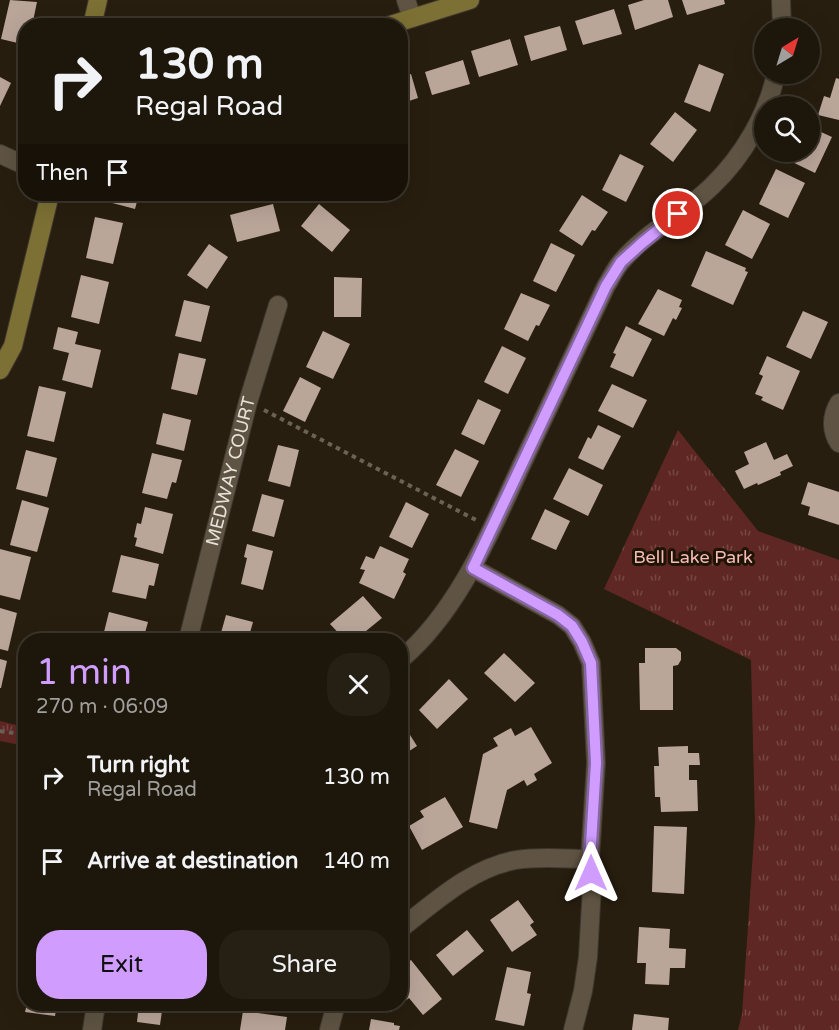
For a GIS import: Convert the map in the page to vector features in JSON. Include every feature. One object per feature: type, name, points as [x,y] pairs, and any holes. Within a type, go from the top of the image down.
[{"type":"street","points":[[94,18],[98,0]]},
{"type":"street","points":[[406,0],[412,18]]},
{"type":"street","points":[[408,19],[470,0]]},
{"type":"street","points":[[781,0],[782,18]]},
{"type":"street","points":[[408,654],[434,624],[473,568],[611,278],[621,262],[713,185],[740,153],[760,118],[772,84]]},
{"type":"street","points":[[0,154],[18,162]]},
{"type":"street","points":[[0,370],[13,346],[48,201]]},
{"type":"street","name":"MEDWAY COURT","points":[[190,633],[248,402],[278,305]]},
{"type":"street","points":[[839,403],[835,409],[833,433],[839,443]]},
{"type":"street","points":[[473,568],[558,615],[572,626],[591,663],[596,763],[590,860],[592,886],[588,957],[583,991],[573,1030]]},
{"type":"street","points":[[408,923],[451,890],[479,872],[498,864],[538,858],[590,860]]},
{"type":"street","points":[[92,1030],[95,1011]]},
{"type":"street","points":[[330,1030],[334,1011]]},
{"type":"path","points":[[248,402],[492,528]]},
{"type":"path","points":[[0,731],[18,734]]},
{"type":"green space","name":"Bell Lake Park","points":[[678,430],[758,531],[839,560],[839,1030],[738,1030],[742,1014],[755,823],[751,660],[604,589]]},
{"type":"green space","points":[[0,721],[18,725],[18,745],[0,741]]},
{"type":"building","points":[[10,0],[37,2],[34,18],[18,18],[18,43],[1,39]]},
{"type":"building","points":[[644,0],[668,0],[673,17],[635,30],[628,5]]},
{"type":"building","points":[[682,0],[724,0],[725,4],[687,15]]},
{"type":"building","points":[[614,9],[622,34],[583,45],[575,21]]},
{"type":"building","points":[[560,26],[567,50],[531,61],[524,36]]},
{"type":"building","points":[[510,39],[518,65],[479,77],[471,51]]},
{"type":"building","points":[[463,60],[470,84],[432,95],[425,72]]},
{"type":"building","points":[[699,64],[724,74],[710,112],[684,102]]},
{"type":"building","points":[[411,74],[418,98],[408,101],[408,75]]},
{"type":"building","points":[[0,77],[11,83],[0,106]]},
{"type":"building","points":[[836,78],[839,79],[839,120],[820,115],[824,96],[830,98]]},
{"type":"building","points":[[675,112],[697,130],[673,162],[650,144]]},
{"type":"building","points":[[820,132],[832,137],[815,173],[792,162],[820,162]]},
{"type":"building","points":[[620,154],[644,166],[626,202],[602,190]]},
{"type":"building","points":[[776,169],[805,183],[788,218],[759,204]]},
{"type":"building","points":[[582,195],[608,212],[582,246],[559,231]]},
{"type":"building","points":[[105,201],[137,201],[135,209]]},
{"type":"building","points":[[273,204],[280,231],[237,242],[230,215]]},
{"type":"building","points":[[319,204],[350,230],[332,252],[301,226]]},
{"type":"building","points":[[743,210],[770,224],[752,259],[725,245]]},
{"type":"building","points":[[95,217],[123,223],[113,264],[86,258]]},
{"type":"building","points":[[551,243],[575,255],[556,292],[533,281]]},
{"type":"building","points":[[209,244],[228,257],[207,289],[187,275]]},
{"type":"building","points":[[706,251],[746,268],[745,271],[748,272],[733,305],[691,286]]},
{"type":"building","points":[[81,275],[109,282],[99,324],[71,317]]},
{"type":"building","points":[[334,277],[362,278],[361,317],[334,317]]},
{"type":"building","points":[[658,289],[682,300],[679,307],[682,308],[676,320],[673,318],[664,336],[638,324]]},
{"type":"building","points":[[521,293],[550,305],[528,341],[504,329]]},
{"type":"building","points":[[184,300],[210,306],[201,342],[175,336]]},
{"type":"building","points":[[803,311],[828,322],[811,359],[786,347]]},
{"type":"building","points":[[626,326],[652,339],[633,377],[610,367],[616,354],[613,353]]},
{"type":"building","points":[[58,327],[78,332],[75,344],[101,350],[92,388],[62,380],[69,353],[53,349]]},
{"type":"building","points":[[323,331],[350,344],[333,379],[306,367]]},
{"type":"building","points":[[502,346],[526,358],[508,394],[484,382]]},
{"type":"building","points":[[179,353],[206,359],[197,395],[171,389]]},
{"type":"building","points":[[767,356],[800,371],[783,410],[761,400],[763,397],[755,394],[763,376],[759,374]]},
{"type":"building","points":[[300,377],[321,388],[305,422],[283,411]]},
{"type":"building","points":[[612,384],[647,400],[633,428],[598,411]]},
{"type":"building","points":[[39,386],[66,392],[54,442],[27,436]]},
{"type":"building","points":[[478,399],[501,410],[484,445],[461,434]]},
{"type":"building","points":[[163,413],[191,420],[184,451],[156,444]]},
{"type":"building","points":[[598,425],[621,436],[603,470],[578,458],[588,437],[591,439]]},
{"type":"building","points":[[766,442],[774,460],[787,454],[793,466],[780,472],[781,475],[744,489],[735,471],[749,464],[744,452]]},
{"type":"building","points":[[278,445],[299,450],[290,487],[268,481]]},
{"type":"building","points":[[455,449],[479,461],[461,497],[436,485]]},
{"type":"building","points":[[26,450],[57,458],[47,497],[16,489]]},
{"type":"building","points":[[152,453],[182,460],[176,483],[172,482],[167,499],[142,493]]},
{"type":"building","points":[[569,468],[603,485],[588,516],[553,499]]},
{"type":"building","points":[[808,482],[839,492],[839,525],[808,515],[810,507],[801,504]]},
{"type":"building","points":[[262,494],[284,500],[274,537],[252,531]]},
{"type":"building","points":[[22,500],[49,508],[37,552],[10,545]]},
{"type":"building","points":[[406,502],[429,514],[412,548],[389,537]]},
{"type":"building","points":[[145,507],[173,514],[163,554],[135,546],[137,523],[141,524]]},
{"type":"building","points":[[545,509],[570,521],[556,550],[531,539]]},
{"type":"building","points":[[247,544],[273,551],[263,590],[241,584],[247,558],[244,557]]},
{"type":"building","points":[[380,546],[409,559],[403,572],[406,574],[394,599],[359,583],[365,570],[360,569],[366,556],[374,559]]},
{"type":"building","points":[[0,549],[31,557],[20,600],[0,595]]},
{"type":"building","points":[[121,555],[159,564],[154,586],[149,585],[146,599],[112,592]]},
{"type":"building","points":[[363,596],[382,618],[364,633],[338,633],[330,624]]},
{"type":"building","points":[[0,608],[17,613],[8,651],[0,649]]},
{"type":"building","points":[[109,612],[148,622],[145,633],[104,633]]},
{"type":"building","points":[[226,615],[253,622],[250,633],[221,633]]},
{"type":"building","points":[[645,648],[676,648],[681,652],[681,660],[678,665],[673,666],[673,710],[640,710],[639,663],[645,663]]},
{"type":"building","points":[[504,653],[535,683],[515,702],[484,673]]},
{"type":"building","points":[[0,659],[7,661],[1,688],[0,688]]},
{"type":"building","points":[[449,679],[468,699],[437,729],[419,710]]},
{"type":"building","points":[[531,727],[552,763],[534,774],[537,780],[527,786],[524,780],[507,790],[497,829],[469,822],[483,754],[498,746],[493,738],[511,728],[515,736]]},
{"type":"building","points":[[408,732],[417,746],[408,752]]},
{"type":"building","points":[[688,746],[688,753],[699,753],[700,765],[689,765],[689,780],[697,780],[698,811],[661,812],[660,797],[655,797],[654,766],[659,766],[658,747]]},
{"type":"building","points":[[445,797],[463,827],[422,850],[409,826],[424,817],[420,811]]},
{"type":"building","points":[[654,826],[687,827],[684,894],[652,892]]},
{"type":"building","points":[[518,900],[534,922],[530,925],[537,935],[512,952],[490,920]]},
{"type":"building","points":[[639,927],[670,929],[669,948],[686,949],[685,968],[670,968],[669,985],[645,984],[646,963],[637,963]]},
{"type":"building","points":[[467,930],[484,951],[453,976],[436,955]]},
{"type":"building","points":[[411,960],[442,999],[423,1015],[408,999],[408,962]]},
{"type":"building","points":[[507,967],[531,972],[527,993],[531,994],[524,1026],[495,1020]]},
{"type":"building","points":[[25,1011],[56,1011],[55,1016]]},
{"type":"building","points":[[138,1011],[162,1011],[160,1025],[137,1022]]},
{"type":"building","points":[[243,1011],[287,1017],[285,1030],[240,1030]]},
{"type":"building","points":[[634,1014],[669,1018],[668,1030],[632,1030]]},
{"type":"building","points":[[371,1019],[394,1023],[400,1026],[399,1030],[369,1030]]},
{"type":"route","points":[[591,873],[596,763],[591,663],[572,626],[558,615],[473,568],[606,286],[621,262],[678,214]]}]
